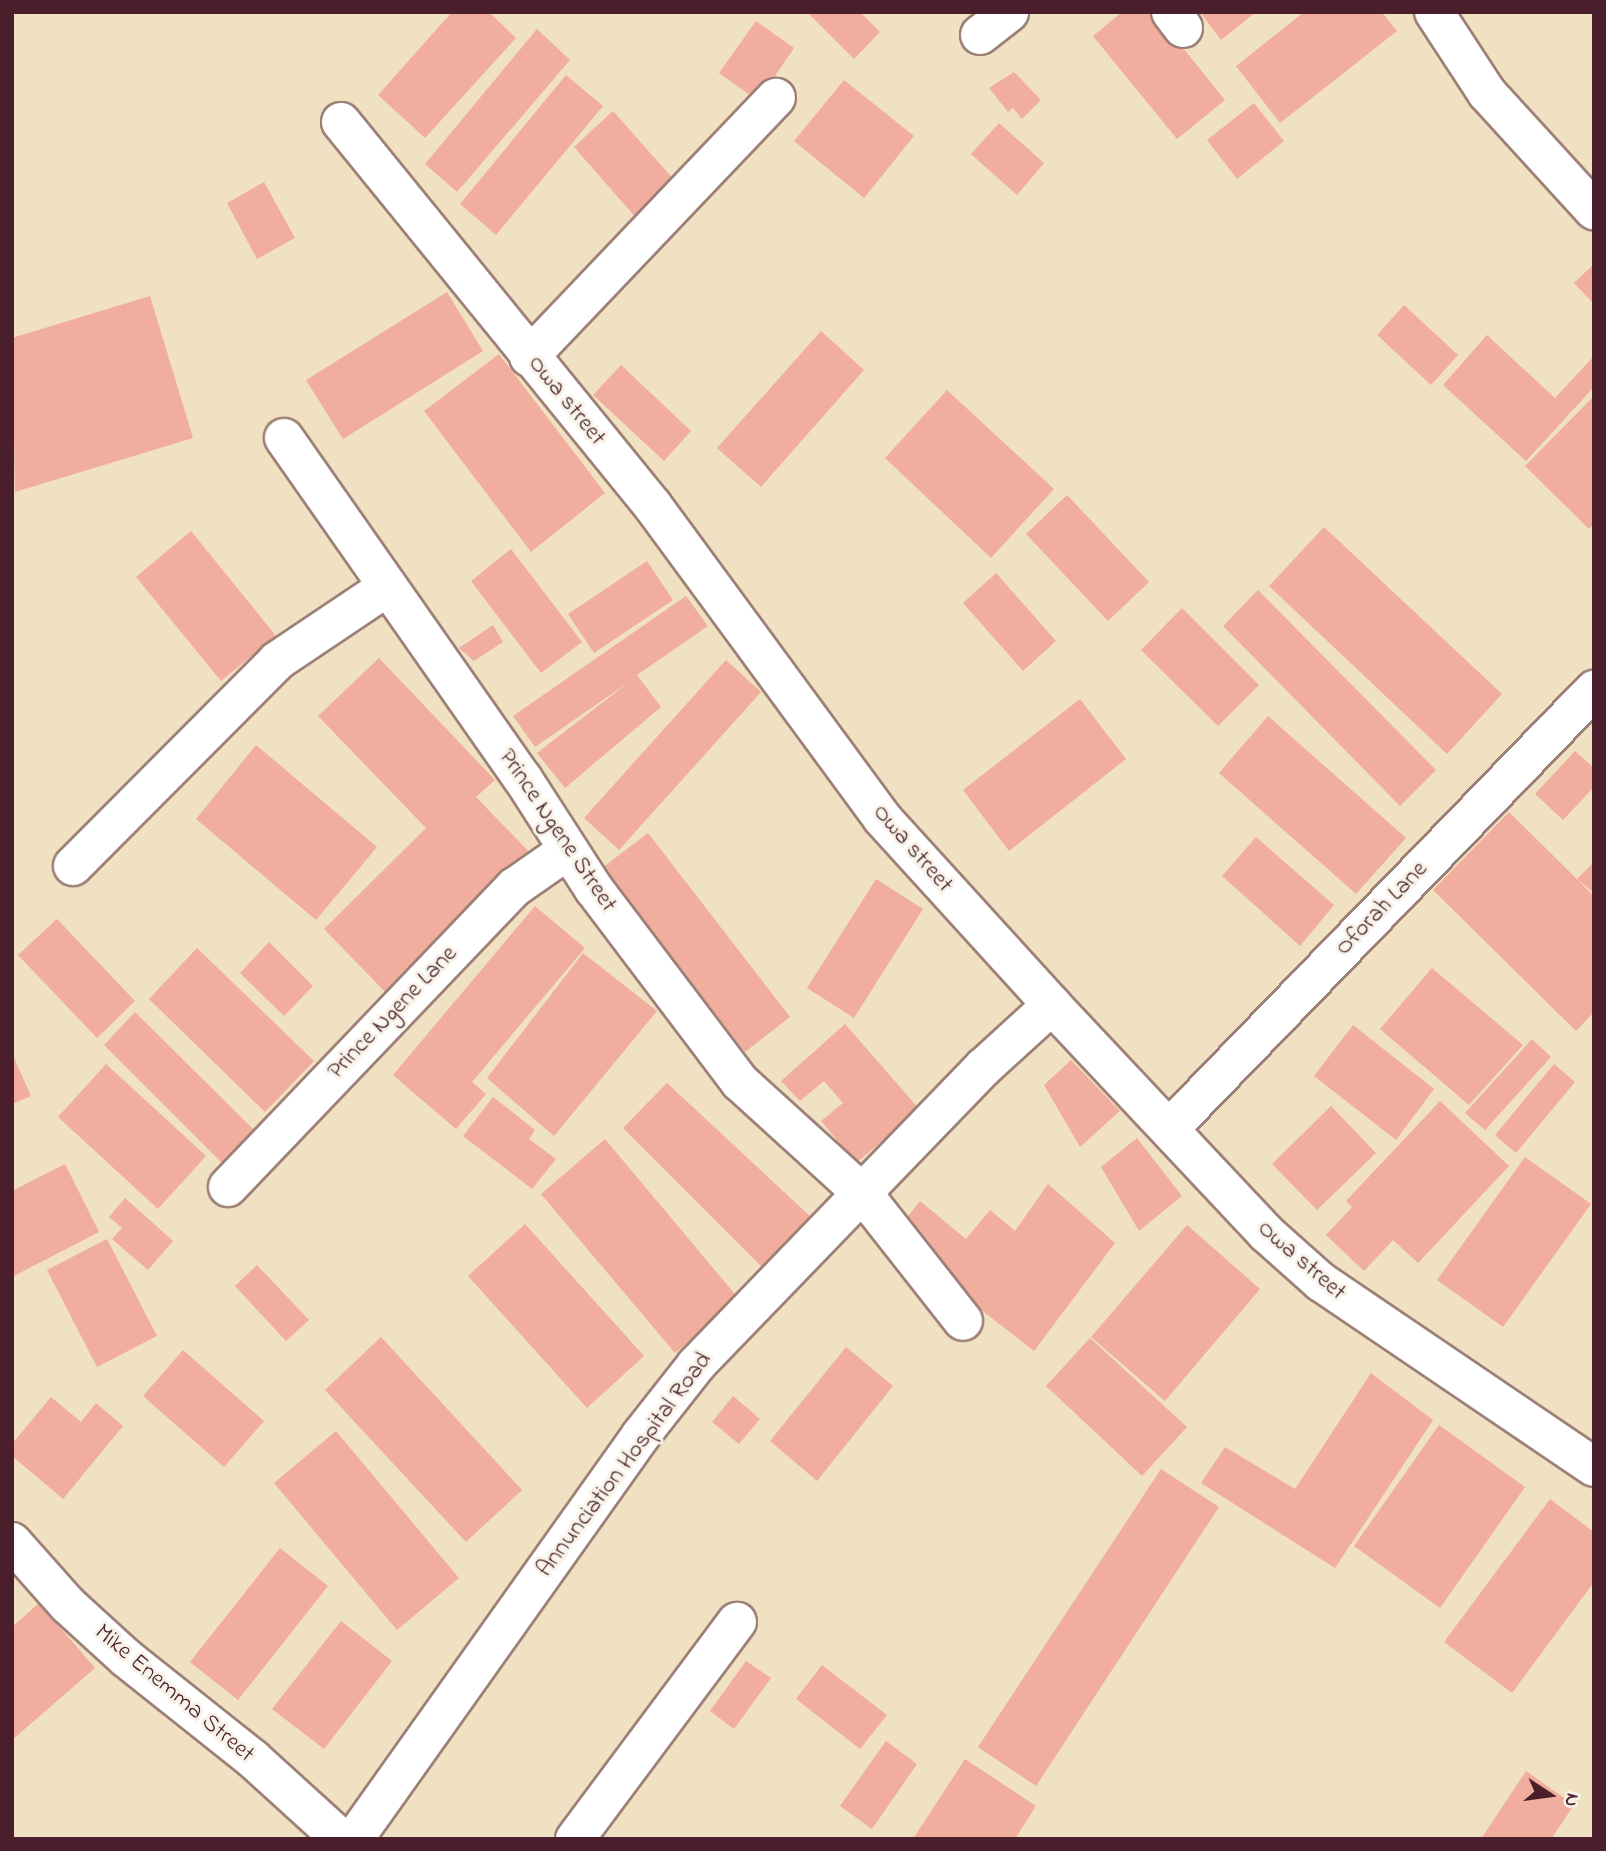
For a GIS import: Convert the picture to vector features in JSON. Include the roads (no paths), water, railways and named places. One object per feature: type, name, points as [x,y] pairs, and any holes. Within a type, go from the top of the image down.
[{"type":"street","points":[[1434,12],[1487,93],[1594,210]]},
{"type":"street","points":[[529,357],[776,98]]},
{"type":"street","name":"Owa street","points":[[341,122],[461,265],[529,357],[653,506],[882,818],[1052,1005],[1266,1233],[1321,1282],[1594,1467]]},
{"type":"street","name":"Prince Ngene Street","points":[[284,438],[568,850],[740,1082],[864,1195],[963,1321]]},
{"type":"street","points":[[73,866],[277,660],[387,587]]},
{"type":"street","name":"Oforah Lane","points":[[1170,1128],[1594,690]]},
{"type":"street","name":"Prince Ngene Lane","points":[[228,1186],[515,887],[568,850]]},
{"type":"street","name":"Annunciation Hospital Road","points":[[354,1839],[641,1435],[696,1365],[864,1195],[984,1067],[1052,1005]]},
{"type":"street","name":"Mike Enemma Street","points":[[12,1542],[68,1605],[126,1658],[262,1767],[341,1839]]},
{"type":"street","points":[[575,1839],[737,1622]]}]
